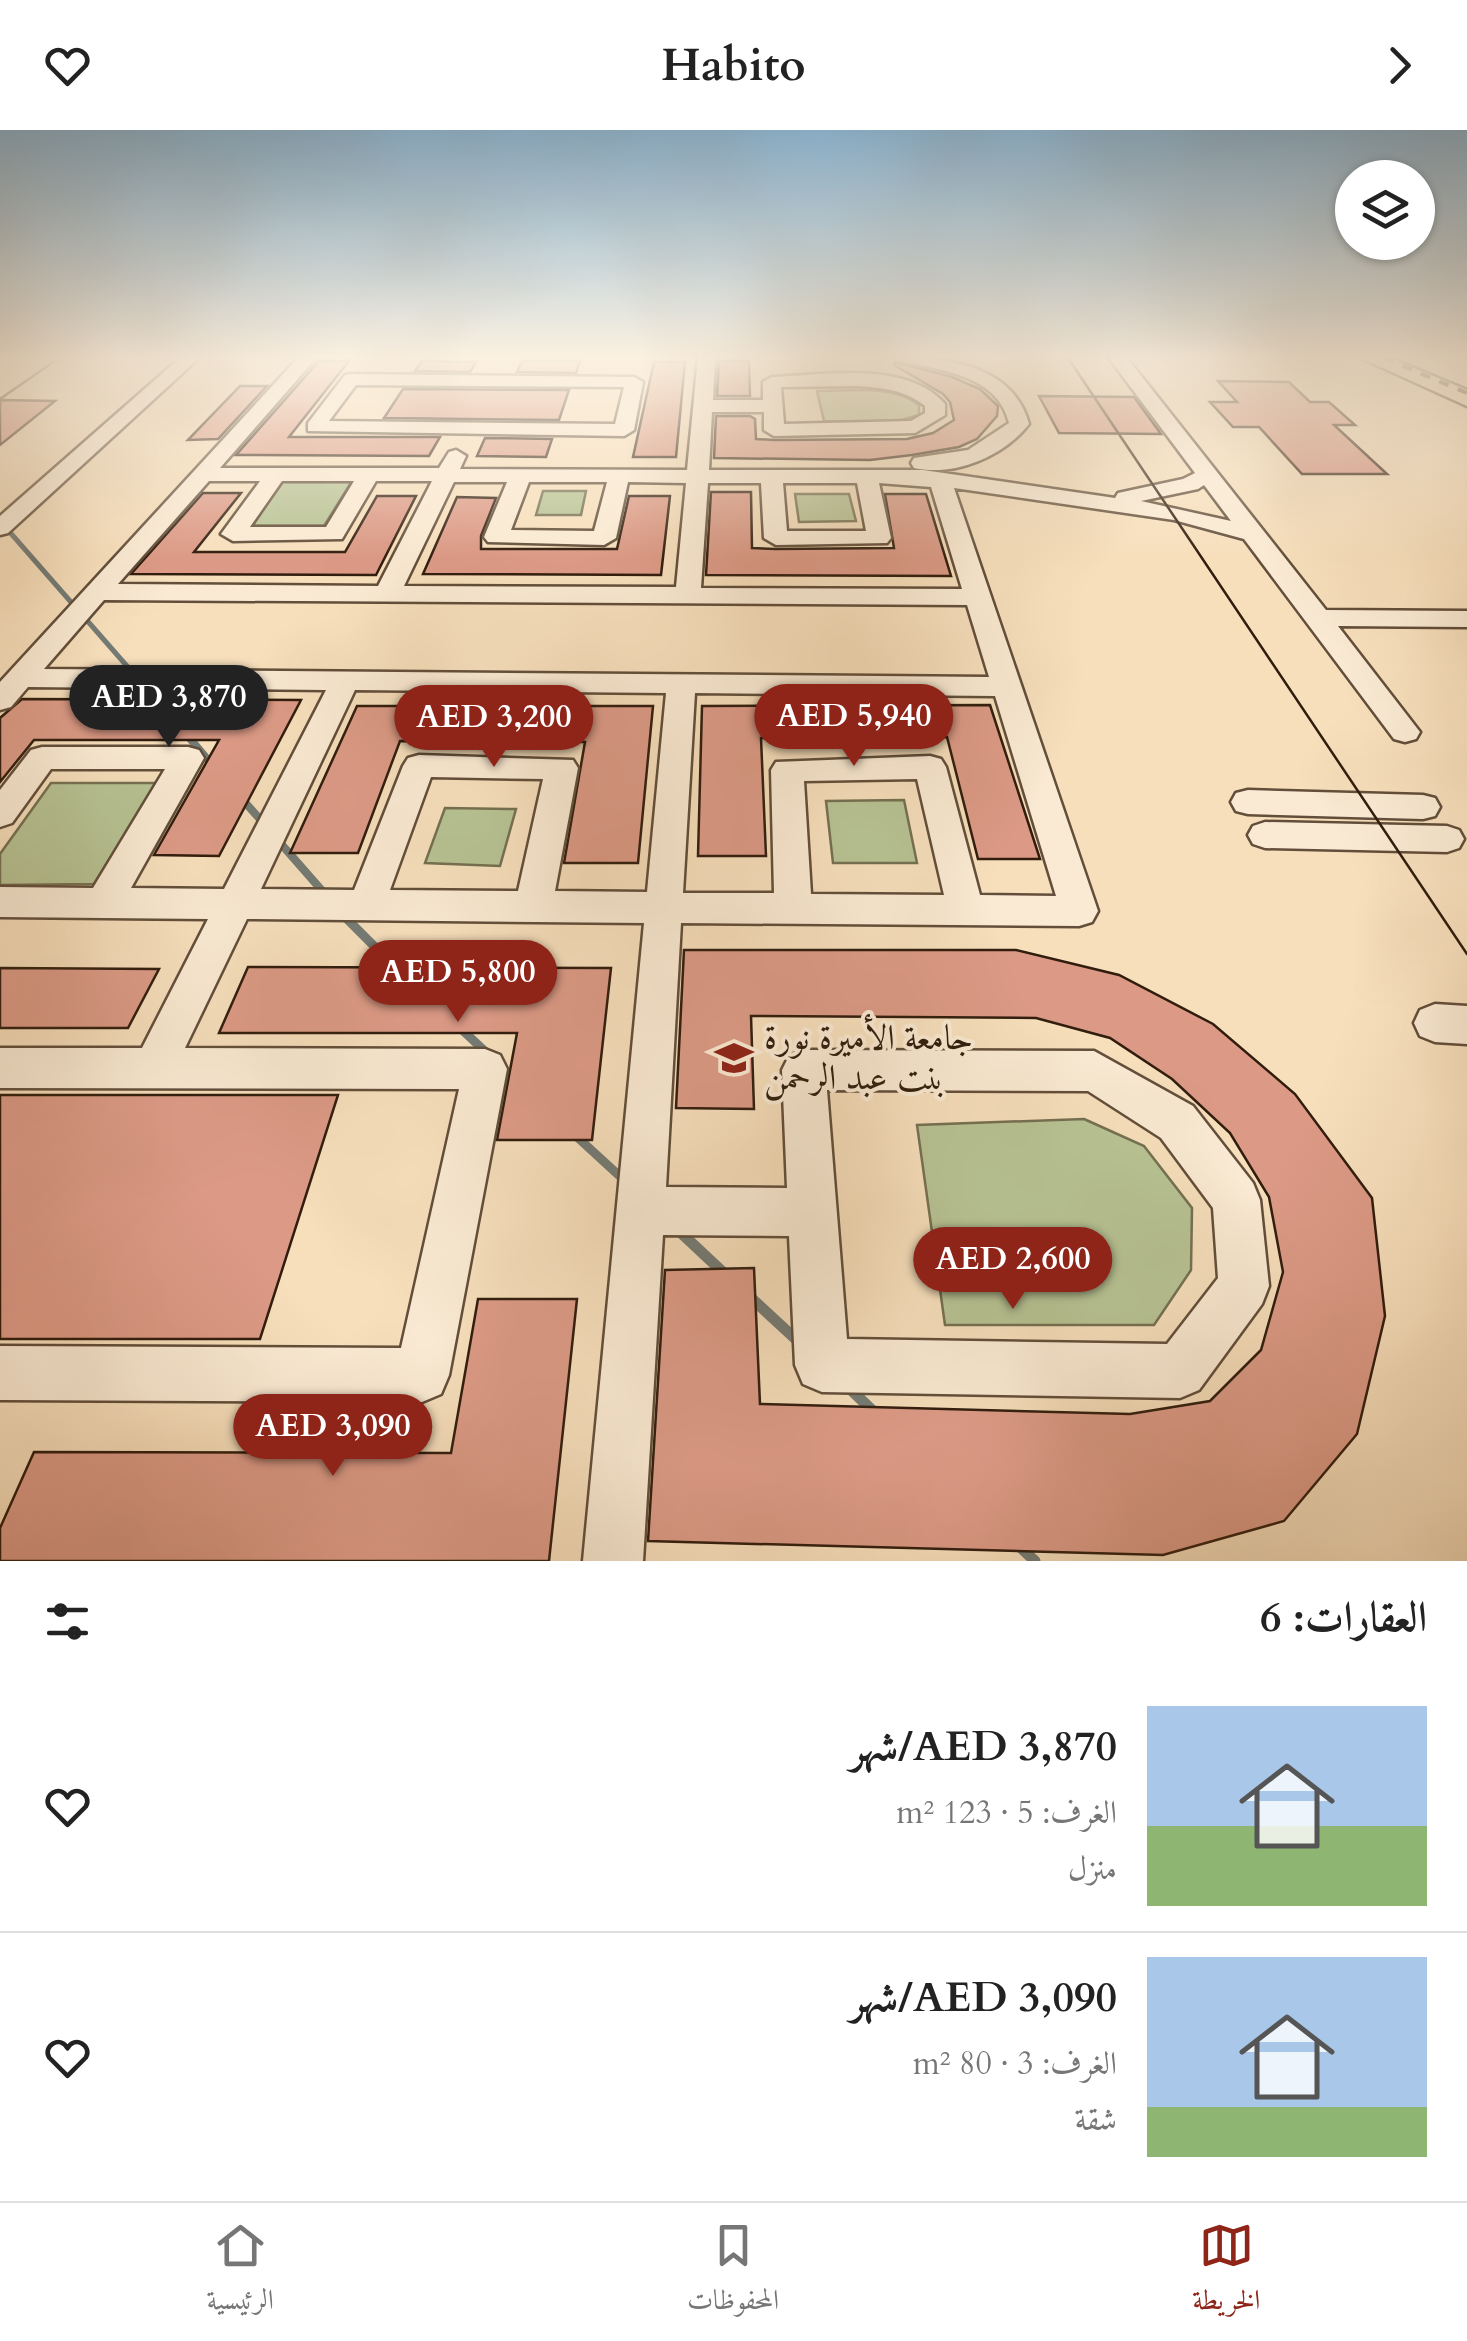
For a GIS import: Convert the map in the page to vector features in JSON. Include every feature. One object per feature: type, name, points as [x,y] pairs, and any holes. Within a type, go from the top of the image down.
[{"type":"street","points":[[0,500],[87,425]]},
{"type":"street","points":[[0,528],[115,425]]},
{"type":"street","points":[[0,700],[247,425]]},
{"type":"street","points":[[317,425],[315,428],[624,430],[625,425]]},
{"type":"street","points":[[688,594],[701,425]]},
{"type":"street","points":[[774,425],[774,430],[916,425]]},
{"type":"street","points":[[210,466],[698,470],[944,463],[1001,445],[1018,425]]},
{"type":"street","points":[[1170,425],[1405,732]]},
{"type":"street","points":[[388,592],[470,429]]},
{"type":"street","points":[[210,466],[276,474],[369,475],[449,470],[520,476],[620,476],[698,470],[772,477],[923,477],[1200,518],[1254,534]]},
{"type":"street","points":[[276,474],[234,534],[334,534],[369,475]]},
{"type":"street","points":[[1106,503],[1190,484],[1208,474]]},
{"type":"street","points":[[520,476],[496,537],[604,538],[620,476]]},
{"type":"street","points":[[772,477],[776,538],[879,538],[868,477]]},
{"type":"street","points":[[0,902],[1079,911],[941,482],[923,477]]},
{"type":"street","points":[[97,592],[978,598]]},
{"type":"street","points":[[1318,618],[1467,620]]},
{"type":"street","points":[[20,678],[1008,687]]},
{"type":"street","points":[[154,1068],[344,681]]},
{"type":"street","points":[[613,1561],[681,684]]},
{"type":"street","points":[[0,814],[42,758],[188,758],[103,903]]},
{"type":"street","points":[[366,906],[419,766],[562,768],[533,908]]},
{"type":"street","points":[[793,910],[787,770],[930,766],[966,911]]},
{"type":"street","points":[[1248,802],[1422,807]]},
{"type":"street","points":[[1265,835],[1447,839]]},
{"type":"street","points":[[0,1068],[486,1070],[422,1375],[2,1378]]},
{"type":"street","points":[[804,1070],[1094,1070],[1177,1122],[1236,1200],[1244,1286],[1180,1371],[822,1366],[812,1212],[804,1070]]},
{"type":"street","points":[[640,1211],[812,1212]]},
{"type":"green space","points":[[282,481],[352,481],[324,526],[250,526]]},
{"type":"green space","points":[[543,491],[586,491],[581,515],[536,515]]},
{"type":"green space","points":[[795,494],[849,494],[856,521],[799,522]]},
{"type":"green space","points":[[51,783],[157,783],[94,884],[0,885],[0,854]]},
{"type":"green space","points":[[904,800],[917,863],[833,863],[826,801]]},
{"type":"green space","points":[[445,808],[516,809],[500,866],[425,863]]},
{"type":"green space","points":[[1084,1119],[1144,1146],[1192,1208],[1191,1270],[1154,1325],[945,1325],[917,1125]]},
{"type":"building","points":[[0,425],[25,425],[0,445]]},
{"type":"building","points":[[203,425],[231,425],[218,439],[188,440]]},
{"type":"building","points":[[263,425],[299,425],[289,437],[440,437],[429,456],[236,455]]},
{"type":"building","points":[[640,425],[679,425],[676,457],[633,457]]},
{"type":"building","points":[[716,425],[755,425],[756,439],[774,440],[907,439],[933,433],[946,425],[989,425],[977,439],[959,447],[912,455],[870,460],[714,458]]},
{"type":"building","points":[[1055,425],[1154,425],[1161,434],[1059,433]]},
{"type":"building","points":[[1231,425],[1355,425],[1334,425],[1387,474],[1302,474],[1259,427]]},
{"type":"building","points":[[485,438],[552,439],[546,457],[477,456]]},
{"type":"building","points":[[711,492],[751,492],[752,548],[776,549],[894,548],[885,494],[926,494],[951,576],[706,575]]},
{"type":"building","points":[[203,493],[241,493],[194,552],[345,552],[377,496],[416,496],[376,575],[131,574]]},
{"type":"building","points":[[629,496],[670,496],[661,575],[423,574],[457,497],[496,498],[481,536],[481,549],[617,549]]},
{"type":"building","points":[[22,699],[301,700],[219,856],[154,855],[219,740],[34,740],[0,782],[0,718]]},
{"type":"building","points":[[990,705],[1040,859],[978,859],[947,737],[761,738],[766,856],[698,856],[702,706]]},
{"type":"building","points":[[357,706],[653,706],[638,863],[564,863],[585,742],[400,741],[358,853],[290,853]]},
{"type":"building","points":[[684,950],[1016,950],[1119,975],[1213,1024],[1295,1094],[1372,1198],[1385,1316],[1357,1434],[1284,1521],[1163,1555],[648,1541],[665,1270],[754,1268],[760,1404],[1130,1414],[1210,1401],[1261,1350],[1283,1272],[1269,1197],[1230,1133],[1172,1079],[1110,1038],[1036,1018],[751,1016],[754,1109],[676,1108]]},
{"type":"building","points":[[248,967],[611,968],[592,1140],[497,1140],[517,1033],[219,1033]]},
{"type":"building","points":[[0,968],[159,969],[128,1028],[0,1028]]},
{"type":"building","points":[[0,1095],[338,1095],[260,1339],[0,1339]]},
{"type":"building","points":[[478,1299],[577,1299],[549,1561],[0,1561],[0,1528],[34,1452],[451,1453]]},
{"type":"waterway","points":[[0,521],[133,673]]},
{"type":"waterway","points":[[130,670],[161,705]]},
{"type":"waterway","points":[[187,735],[213,766]]},
{"type":"waterway","points":[[242,799],[266,826]]},
{"type":"waterway","points":[[275,837],[325,894]]},
{"type":"waterway","points":[[344,916],[401,973]]},
{"type":"waterway","points":[[459,1027],[489,1055]]},
{"type":"waterway","points":[[576,1136],[625,1181]]},
{"type":"waterway","points":[[679,1231],[727,1276]]},
{"type":"waterway","points":[[749,1296],[801,1344]]},
{"type":"waterway","points":[[848,1387],[874,1412]]},
{"type":"waterway","points":[[1020,1547],[1035,1561]]},
{"type":"tram line","points":[[1113,425],[1467,954]]},
{"type":"place","name":"جامعة الأميرة نورة بنت عبد الرحمن","points":[[734,1058]]}]
